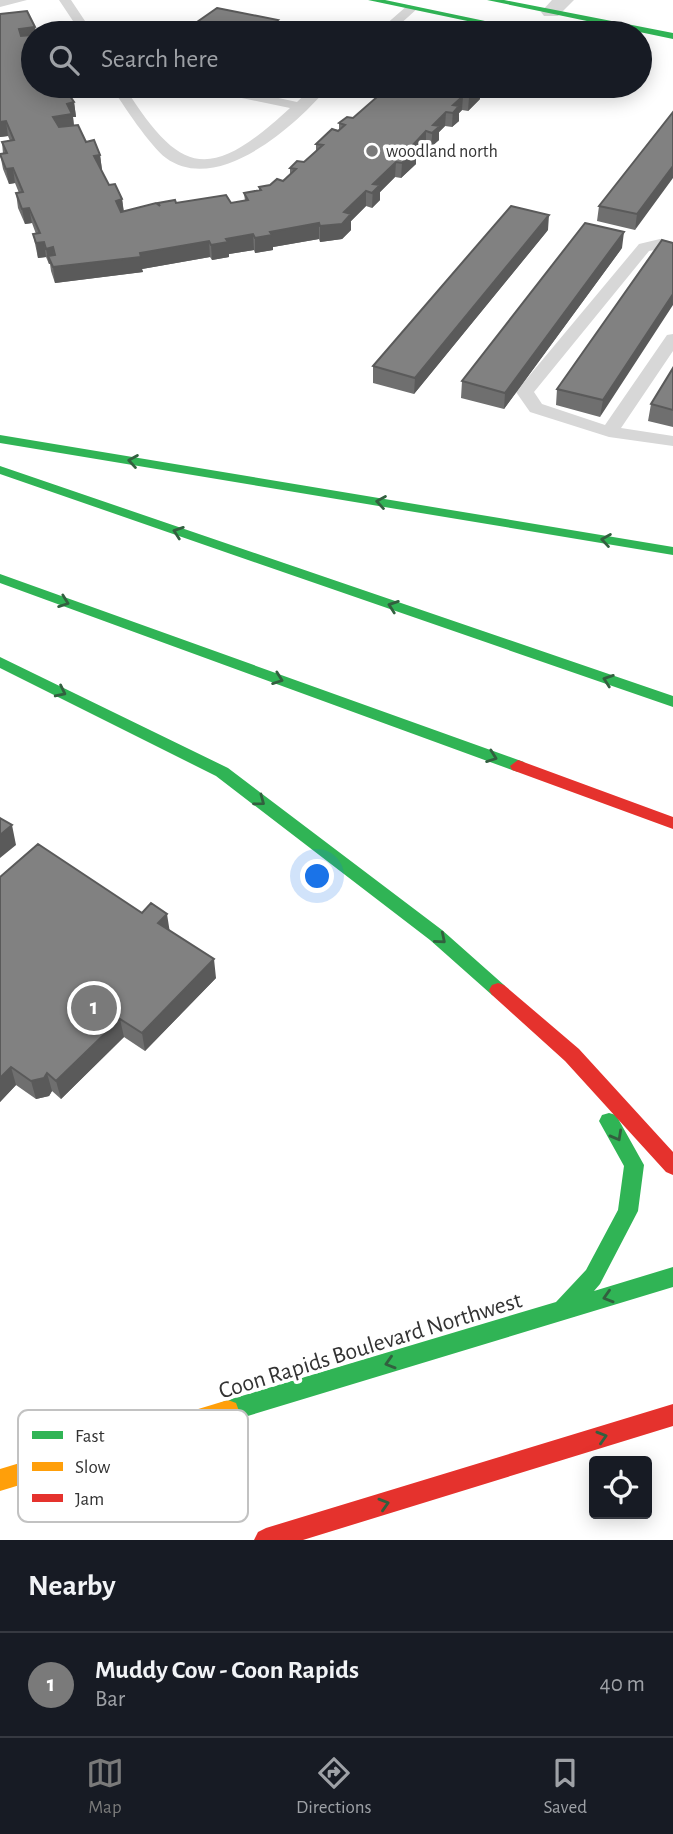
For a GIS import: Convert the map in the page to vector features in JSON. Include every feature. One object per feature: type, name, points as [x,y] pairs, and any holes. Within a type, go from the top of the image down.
[{"type":"main road","points":[[372,0],[478,21]]},
{"type":"main road","points":[[491,0],[558,6],[616,21]]},
{"type":"main road","points":[[652,31],[673,36]]},
{"type":"main road","points":[[0,439],[673,551]]},
{"type":"main road","points":[[0,470],[673,702]]},
{"type":"main road","points":[[0,578],[673,822]]},
{"type":"main road","points":[[0,662],[222,772],[436,935],[572,1055],[673,1166]]},
{"type":"main road","points":[[561,1312],[593,1277],[610,1249],[628,1211],[634,1165],[572,1055]]},
{"type":"main road","name":"Coon Rapids Boulevard Northwest","points":[[234,1410],[673,1277]]},
{"type":"main road","points":[[266,1540],[673,1415]]},
{"type":"main road","name":"Coon Rapids Boulevard Northwest","points":[[0,1480],[18,1475]]},
{"type":"lane","points":[[0,3],[21,0]]},
{"type":"lane","points":[[65,0],[79,21]]},
{"type":"lane","points":[[396,21],[412,8]]},
{"type":"lane","points":[[125,98],[172,156],[190,164],[215,166],[255,145],[308,98]]},
{"type":"lane","points":[[260,98],[298,106]]},
{"type":"lane","points":[[673,247],[660,244],[644,247],[525,392],[536,408],[609,432],[673,441]]},
{"type":"lane","points":[[609,432],[673,339]]},
{"type":"building","points":[[217,8],[278,20],[277,21],[198,21]]},
{"type":"building","name":"woodland north","points":[[27,11],[32,21],[21,21],[19,29],[21,98],[71,98],[74,102],[67,104],[72,114],[53,117],[59,127],[78,125],[86,142],[94,140],[100,155],[94,156],[109,185],[115,184],[122,199],[116,201],[121,212],[156,203],[160,206],[158,203],[175,200],[176,203],[226,195],[231,203],[248,200],[244,193],[261,190],[259,187],[270,185],[277,179],[283,181],[296,169],[290,168],[297,161],[304,162],[323,145],[316,144],[332,129],[338,131],[345,125],[339,123],[347,117],[353,118],[376,98],[461,98],[453,105],[459,106],[453,113],[446,112],[433,125],[440,126],[432,133],[426,131],[410,148],[416,149],[402,163],[396,162],[373,184],[380,185],[372,193],[366,191],[344,212],[351,214],[342,224],[320,226],[319,223],[270,232],[272,235],[255,238],[253,234],[211,245],[209,241],[140,253],[141,257],[53,267],[48,256],[55,255],[53,247],[46,249],[44,242],[36,243],[33,234],[40,233],[29,208],[22,209],[16,193],[23,192],[13,168],[6,169],[0,154],[7,153],[2,142],[14,140],[6,121],[0,122],[0,14]]},
{"type":"building","points":[[673,112],[673,166],[637,214],[599,206]]},
{"type":"building","points":[[511,206],[549,215],[415,378],[373,366]]},
{"type":"building","points":[[585,223],[624,232],[505,393],[462,381]]},
{"type":"building","points":[[662,240],[673,243],[673,294],[603,400],[557,389]]},
{"type":"building","points":[[673,368],[673,410],[651,404]]},
{"type":"building","points":[[0,818],[12,825],[0,835]]},
{"type":"building","points":[[38,844],[142,913],[151,903],[167,914],[158,923],[214,959],[142,1033],[120,1019],[56,1081],[47,1073],[44,1078],[31,1081],[11,1067],[0,1078],[0,877]]},
{"type":"traffic: fast","points":[[372,0],[478,21]]},
{"type":"traffic: fast","points":[[491,0],[597,21]]},
{"type":"traffic: fast","points":[[652,32],[673,36]]},
{"type":"traffic: fast","points":[[0,439],[673,551]]},
{"type":"traffic: fast","points":[[0,470],[673,702]]},
{"type":"traffic: fast","points":[[0,578],[518,766]]},
{"type":"traffic: fast","points":[[0,662],[222,772],[436,935],[498,990]]},
{"type":"traffic: fast","points":[[561,1312],[593,1277],[628,1211],[634,1165],[609,1121]]},
{"type":"traffic: fast","points":[[231,1410],[673,1277]]},
{"type":"traffic: slow","points":[[0,1480],[18,1475]]},
{"type":"traffic: jam","points":[[518,766],[673,823]]},
{"type":"traffic: jam","points":[[498,990],[572,1055],[673,1166]]},
{"type":"traffic: jam","points":[[266,1540],[673,1415]]},
{"type":"place","name":"woodland north","points":[[372,151]]},
{"type":"place","name":"Muddy Cow - Coon Rapids","points":[[94,1008]]}]
